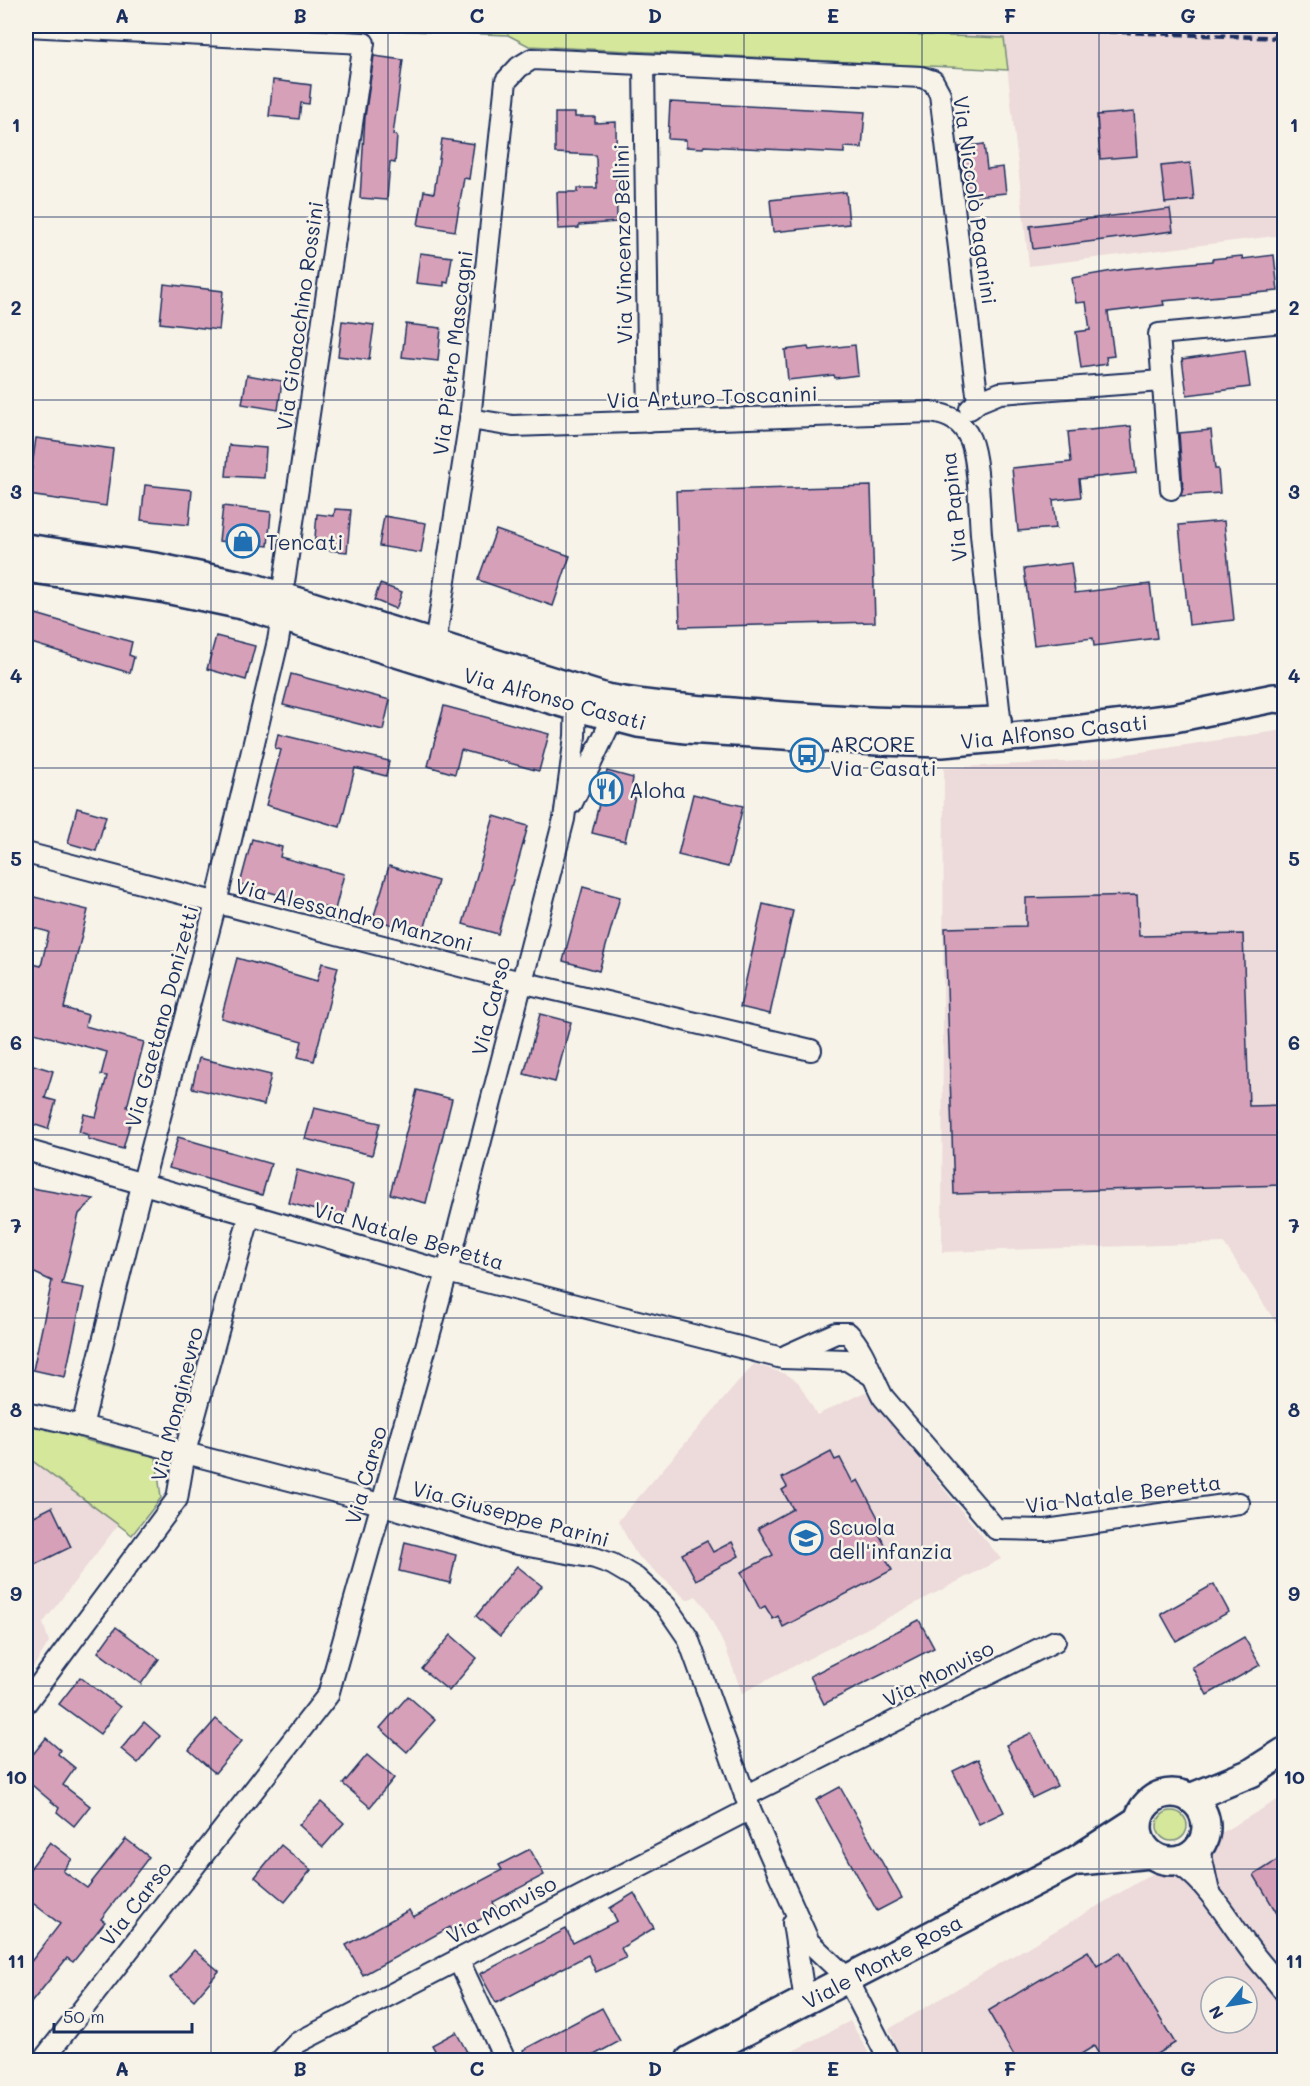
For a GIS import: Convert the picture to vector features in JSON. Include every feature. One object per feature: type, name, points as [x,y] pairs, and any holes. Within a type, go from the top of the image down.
[{"type":"main road","name":"Via Alfonso Casati","points":[[26,548],[155,567],[251,587],[282,607]]},
{"type":"main road","name":"Via Alfonso Casati","points":[[26,568],[166,589],[247,606],[282,607],[618,709],[638,723],[686,729],[878,741],[942,742],[1001,729],[1174,718],[1281,698]]},
{"type":"main road","name":"Viale Monte Rosa","points":[[690,2061],[1073,1862],[1138,1820],[1146,1803],[1154,1797],[1172,1792],[1190,1797],[1251,1773],[1284,1752]]},
{"type":"main road","name":"Viale Monte Rosa","points":[[1073,1862],[1161,1858],[1183,1860],[1193,1854],[1204,1834],[1251,1773]]},
{"type":"main road","points":[[1190,1797],[1203,1813],[1204,1834]]},
{"type":"main road","points":[[1138,1820],[1139,1839],[1161,1858]]},
{"type":"street","name":"Via Gioacchino Rossini","points":[[26,26],[364,43],[282,607]]},
{"type":"street","name":"Via Niccolò Paganini","points":[[532,59],[921,77],[933,81],[940,94],[978,402]]},
{"type":"street","name":"Via Pietro Mascagni","points":[[434,653],[470,419],[506,81],[519,67],[532,59]]},
{"type":"street","name":"Via Vincenzo Bellini","points":[[644,65],[649,422]]},
{"type":"street","points":[[1171,489],[1159,334],[1284,322]]},
{"type":"street","points":[[955,419],[978,402],[1000,393],[1162,381]]},
{"type":"street","name":"Via Arturo Toscanini","points":[[470,419],[513,426],[931,412],[955,419]]},
{"type":"street","name":"Via Papina","points":[[955,419],[971,440],[975,465],[1001,729]]},
{"type":"street","name":"Via Gaetano Donizetti","points":[[82,1426],[216,903],[278,641],[282,607]]},
{"type":"street","name":"Via Carso","points":[[43,2061],[328,1695],[447,1272],[564,819],[577,698]]},
{"type":"street","name":"Via Carso","points":[[564,819],[618,709]]},
{"type":"street","name":"Via Alessandro Manzoni","points":[[26,853],[521,982],[811,1050]]},
{"type":"street","name":"Via Natale Beretta","points":[[26,1150],[143,1182],[447,1272],[782,1358],[847,1360],[871,1375]]},
{"type":"street","name":"Via Monginevro","points":[[26,1703],[177,1498],[185,1452],[250,1214]]},
{"type":"street","name":"Via Natale Beretta","points":[[782,1358],[836,1333],[849,1333],[858,1343],[871,1375],[884,1397],[996,1529],[1046,1530],[1239,1503]]},
{"type":"street","name":"Via Giuseppe Parini","points":[[26,1413],[382,1504],[512,1542],[595,1558],[612,1564],[636,1578],[666,1606],[688,1638],[748,1802],[809,1942],[847,1978]]},
{"type":"street","name":"Via Monviso","points":[[281,2061],[297,2043],[1055,1641]]},
{"type":"street","points":[[1204,1834],[1202,1860],[1210,1895]]},
{"type":"street","points":[[1161,1858],[1185,1868],[1210,1895],[1284,1992]]},
{"type":"street","name":"Via Giuseppe Parini","points":[[788,1897],[805,2001]]},
{"type":"street","points":[[458,1959],[505,2061]]},
{"type":"street","points":[[847,1978],[888,2061]]},
{"type":"shaded area","points":[[678,26],[1284,26],[1284,235],[1029,266],[1004,38]]},
{"type":"shaded area","points":[[1284,730],[1284,1335],[1224,1243],[942,1252],[944,768],[1082,761]]},
{"type":"shaded area","name":"Scuola dell'infanzia","points":[[754,1364],[786,1374],[798,1382],[817,1415],[865,1392],[1001,1559],[742,1693],[726,1649],[705,1607],[696,1596],[687,1600],[636,1554],[618,1521]]},
{"type":"shaded area","points":[[26,1456],[118,1525],[43,1623],[49,1642],[26,1679]]},
{"type":"shaded area","points":[[1284,1796],[1284,2060],[902,2060],[889,2029]]},
{"type":"shaded area","points":[[850,2021],[873,2060],[776,2060]]},
{"type":"green space","points":[[213,26],[678,26],[1004,38],[1008,70],[529,46],[508,35],[362,29],[350,32]]},
{"type":"green space","points":[[26,1422],[93,1442],[156,1457],[161,1498],[132,1535],[26,1456]]},
{"type":"green space","points":[[1172,1811],[1178,1812],[1186,1820],[1186,1832],[1178,1840],[1172,1841],[1166,1840],[1158,1832],[1157,1826],[1158,1820],[1166,1812]]},
{"type":"building","points":[[374,56],[403,60],[393,135],[397,136],[395,163],[390,162],[387,200],[360,198],[365,117]]},
{"type":"building","points":[[273,80],[311,85],[309,104],[301,103],[299,119],[269,116]]},
{"type":"building","points":[[670,102],[865,112],[862,148],[844,147],[844,153],[686,147],[686,140],[668,139]]},
{"type":"building","points":[[1134,112],[1137,156],[1100,159],[1097,115]]},
{"type":"building","points":[[555,113],[575,113],[575,117],[595,117],[595,123],[616,122],[617,222],[558,229],[557,192],[578,192],[578,188],[597,188],[595,155],[555,153]]},
{"type":"building","points":[[442,139],[474,144],[469,179],[464,178],[455,231],[418,225],[424,191],[434,193]]},
{"type":"building","points":[[984,144],[987,169],[1003,167],[1006,193],[965,197],[959,147]]},
{"type":"building","points":[[1190,163],[1194,200],[1165,203],[1161,166]]},
{"type":"building","points":[[846,192],[849,224],[773,232],[770,200]]},
{"type":"building","points":[[1170,209],[1173,231],[1033,249],[1030,226]]},
{"type":"building","points":[[420,253],[452,257],[448,283],[444,282],[444,286],[416,283]]},
{"type":"building","points":[[1274,255],[1278,291],[1163,301],[1164,305],[1108,312],[1114,356],[1106,357],[1107,364],[1081,368],[1076,332],[1090,330],[1086,302],[1076,303],[1072,278],[1124,269],[1242,256],[1243,259]]},
{"type":"building","points":[[164,284],[223,291],[219,330],[160,323]]},
{"type":"building","points":[[342,321],[374,325],[369,360],[338,356]]},
{"type":"building","points":[[406,324],[441,328],[438,361],[402,357]]},
{"type":"building","points":[[855,345],[858,375],[788,380],[785,350]]},
{"type":"building","points":[[1245,350],[1250,387],[1187,395],[1182,359]]},
{"type":"building","points":[[247,375],[282,381],[278,410],[242,404]]},
{"type":"building","points":[[1131,426],[1136,473],[1079,479],[1081,497],[1053,500],[1056,528],[1018,531],[1012,468],[1071,462],[1068,432]]},
{"type":"building","points":[[1211,430],[1220,493],[1180,496],[1183,488],[1179,433]]},
{"type":"building","points":[[36,438],[113,449],[106,506],[28,495]]},
{"type":"building","points":[[229,445],[266,448],[264,478],[226,476]]},
{"type":"building","points":[[145,485],[192,490],[189,525],[141,520]]},
{"type":"building","points":[[871,486],[875,622],[680,627],[676,491]]},
{"type":"building","points":[[223,506],[271,512],[268,546],[219,541]]},
{"type":"building","points":[[335,509],[351,510],[347,552],[314,549],[317,514],[334,516]]},
{"type":"building","points":[[384,516],[426,523],[421,553],[379,546]]},
{"type":"building","points":[[1224,521],[1234,620],[1189,625],[1179,525]]},
{"type":"building","points":[[496,530],[570,556],[553,606],[478,580]]},
{"type":"building","points":[[1071,563],[1075,593],[1150,584],[1157,638],[1094,646],[1093,638],[1034,645],[1024,569]]},
{"type":"building","points":[[380,584],[402,592],[396,609],[374,600]]},
{"type":"building","points":[[36,614],[132,642],[129,655],[134,657],[130,673],[28,642]]},
{"type":"building","points":[[216,636],[255,646],[246,680],[207,669]]},
{"type":"building","points":[[291,674],[390,700],[383,730],[283,705]]},
{"type":"building","points":[[444,706],[549,734],[539,771],[461,750],[455,774],[428,766]]},
{"type":"building","points":[[278,734],[389,761],[386,776],[355,768],[340,827],[266,805],[281,750],[275,748]]},
{"type":"building","points":[[607,771],[633,778],[632,785],[637,787],[625,841],[592,833]]},
{"type":"building","points":[[693,794],[743,806],[728,867],[678,855]]},
{"type":"building","points":[[77,808],[106,816],[96,851],[68,843]]},
{"type":"building","points":[[494,816],[528,826],[498,934],[463,924]]},
{"type":"building","points":[[252,839],[282,847],[280,857],[344,874],[335,910],[240,884]]},
{"type":"building","points":[[389,866],[438,881],[423,934],[373,919]]},
{"type":"building","points":[[583,887],[620,897],[599,971],[563,961]]},
{"type":"building","points":[[26,895],[88,910],[64,1008],[88,1015],[85,1026],[144,1042],[127,1107],[134,1109],[123,1149],[88,1139],[89,1135],[79,1132],[84,1114],[96,1117],[107,1076],[101,1075],[107,1052],[26,1031],[26,995],[33,964],[41,966],[49,932],[26,926]]},
{"type":"building","points":[[1137,895],[1139,936],[1243,934],[1249,1106],[1284,1105],[1284,1185],[954,1194],[945,928],[1026,926],[1026,898]]},
{"type":"building","points":[[763,904],[793,911],[770,1014],[740,1007]]},
{"type":"building","points":[[237,958],[317,981],[322,963],[338,967],[314,1061],[298,1057],[302,1041],[221,1018]]},
{"type":"building","points":[[540,1014],[571,1022],[555,1082],[524,1074]]},
{"type":"building","points":[[199,1058],[271,1075],[264,1105],[192,1088]]},
{"type":"building","points":[[30,1064],[53,1071],[45,1098],[56,1101],[48,1129],[26,1122],[26,1080]]},
{"type":"building","points":[[417,1090],[452,1099],[426,1203],[390,1194]]},
{"type":"building","points":[[314,1108],[380,1123],[372,1155],[305,1139]]},
{"type":"building","points":[[178,1137],[271,1164],[262,1195],[169,1168]]},
{"type":"building","points":[[297,1170],[353,1185],[345,1218],[289,1203]]},
{"type":"building","points":[[26,1187],[94,1199],[79,1214],[62,1284],[84,1288],[65,1377],[33,1370],[52,1281],[26,1269]]},
{"type":"building","points":[[831,1452],[835,1460],[840,1458],[853,1483],[858,1480],[885,1531],[879,1534],[892,1558],[887,1561],[892,1570],[783,1627],[778,1616],[773,1619],[765,1606],[760,1609],[741,1572],[773,1555],[758,1528],[793,1509],[782,1490],[787,1487],[782,1478]]},
{"type":"building","points":[[52,1507],[71,1547],[26,1569],[26,1520]]},
{"type":"building","points":[[707,1541],[713,1552],[732,1542],[739,1556],[696,1580],[682,1554]]},
{"type":"building","points":[[405,1542],[456,1555],[450,1583],[399,1571]]},
{"type":"building","points":[[517,1566],[542,1586],[500,1636],[476,1616]]},
{"type":"building","points":[[1214,1584],[1229,1612],[1176,1641],[1161,1614]]},
{"type":"building","points":[[919,1620],[934,1648],[824,1704],[810,1676]]},
{"type":"building","points":[[116,1627],[159,1659],[141,1684],[98,1652]]},
{"type":"building","points":[[451,1635],[477,1658],[449,1691],[422,1669]]},
{"type":"building","points":[[1244,1637],[1260,1665],[1207,1695],[1192,1667]]},
{"type":"building","points":[[80,1677],[120,1707],[100,1734],[59,1704]]},
{"type":"building","points":[[408,1696],[435,1720],[407,1752],[380,1728]]},
{"type":"building","points":[[216,1719],[242,1741],[215,1773],[189,1750]]},
{"type":"building","points":[[144,1722],[160,1736],[138,1763],[121,1749]]},
{"type":"building","points":[[1031,1733],[1057,1786],[1032,1798],[1006,1745]]},
{"type":"building","points":[[46,1738],[60,1750],[58,1754],[75,1768],[63,1785],[90,1806],[74,1826],[57,1812],[59,1808],[26,1780],[26,1763]]},
{"type":"building","points":[[367,1755],[394,1778],[370,1807],[343,1784]]},
{"type":"building","points":[[978,1759],[1004,1812],[979,1824],[953,1771]]},
{"type":"building","points":[[840,1787],[902,1898],[877,1911],[816,1800]]},
{"type":"building","points":[[321,1802],[344,1823],[323,1847],[299,1825]]},
{"type":"building","points":[[126,1839],[149,1857],[101,1919],[105,1922],[73,1962],[67,1958],[26,2009],[26,1968],[60,1924],[26,1898],[26,1874],[50,1842],[72,1859],[63,1871],[87,1888]]},
{"type":"building","points":[[281,1845],[311,1870],[285,1902],[255,1877]]},
{"type":"building","points":[[530,1849],[544,1875],[493,1902],[497,1911],[453,1934],[450,1927],[363,1975],[346,1945],[409,1910],[413,1917],[502,1870],[499,1865]]},
{"type":"building","points":[[1284,1856],[1284,1925],[1254,1875]]},
{"type":"building","points":[[634,1893],[654,1928],[621,1948],[626,1958],[596,1972],[588,1955],[496,2003],[480,1974],[566,1929],[573,1943],[617,1921],[610,1908]]},
{"type":"building","points":[[194,1950],[219,1971],[194,2000],[170,1978]]},
{"type":"building","points":[[1088,1951],[1097,1966],[1120,1952],[1175,2043],[1145,2061],[1103,2061],[1094,2046],[1070,2061],[1017,2061],[988,2011]]},
{"type":"building","points":[[602,2008],[620,2041],[583,2061],[529,2061],[523,2050]]},
{"type":"building","points":[[456,2032],[472,2061],[441,2061],[432,2045]]},
{"type":"railway","points":[[960,26],[1284,38]]},
{"type":"railway","points":[[1224,26],[1284,28]]},
{"type":"place","name":"Tencati","points":[[243,541]]},
{"type":"place","name":"ARCORE Via Casati","points":[[807,755]]},
{"type":"place","name":"Aloha","points":[[606,789]]},
{"type":"place","name":"Scuola dell'infanzia","points":[[806,1538]]}]
